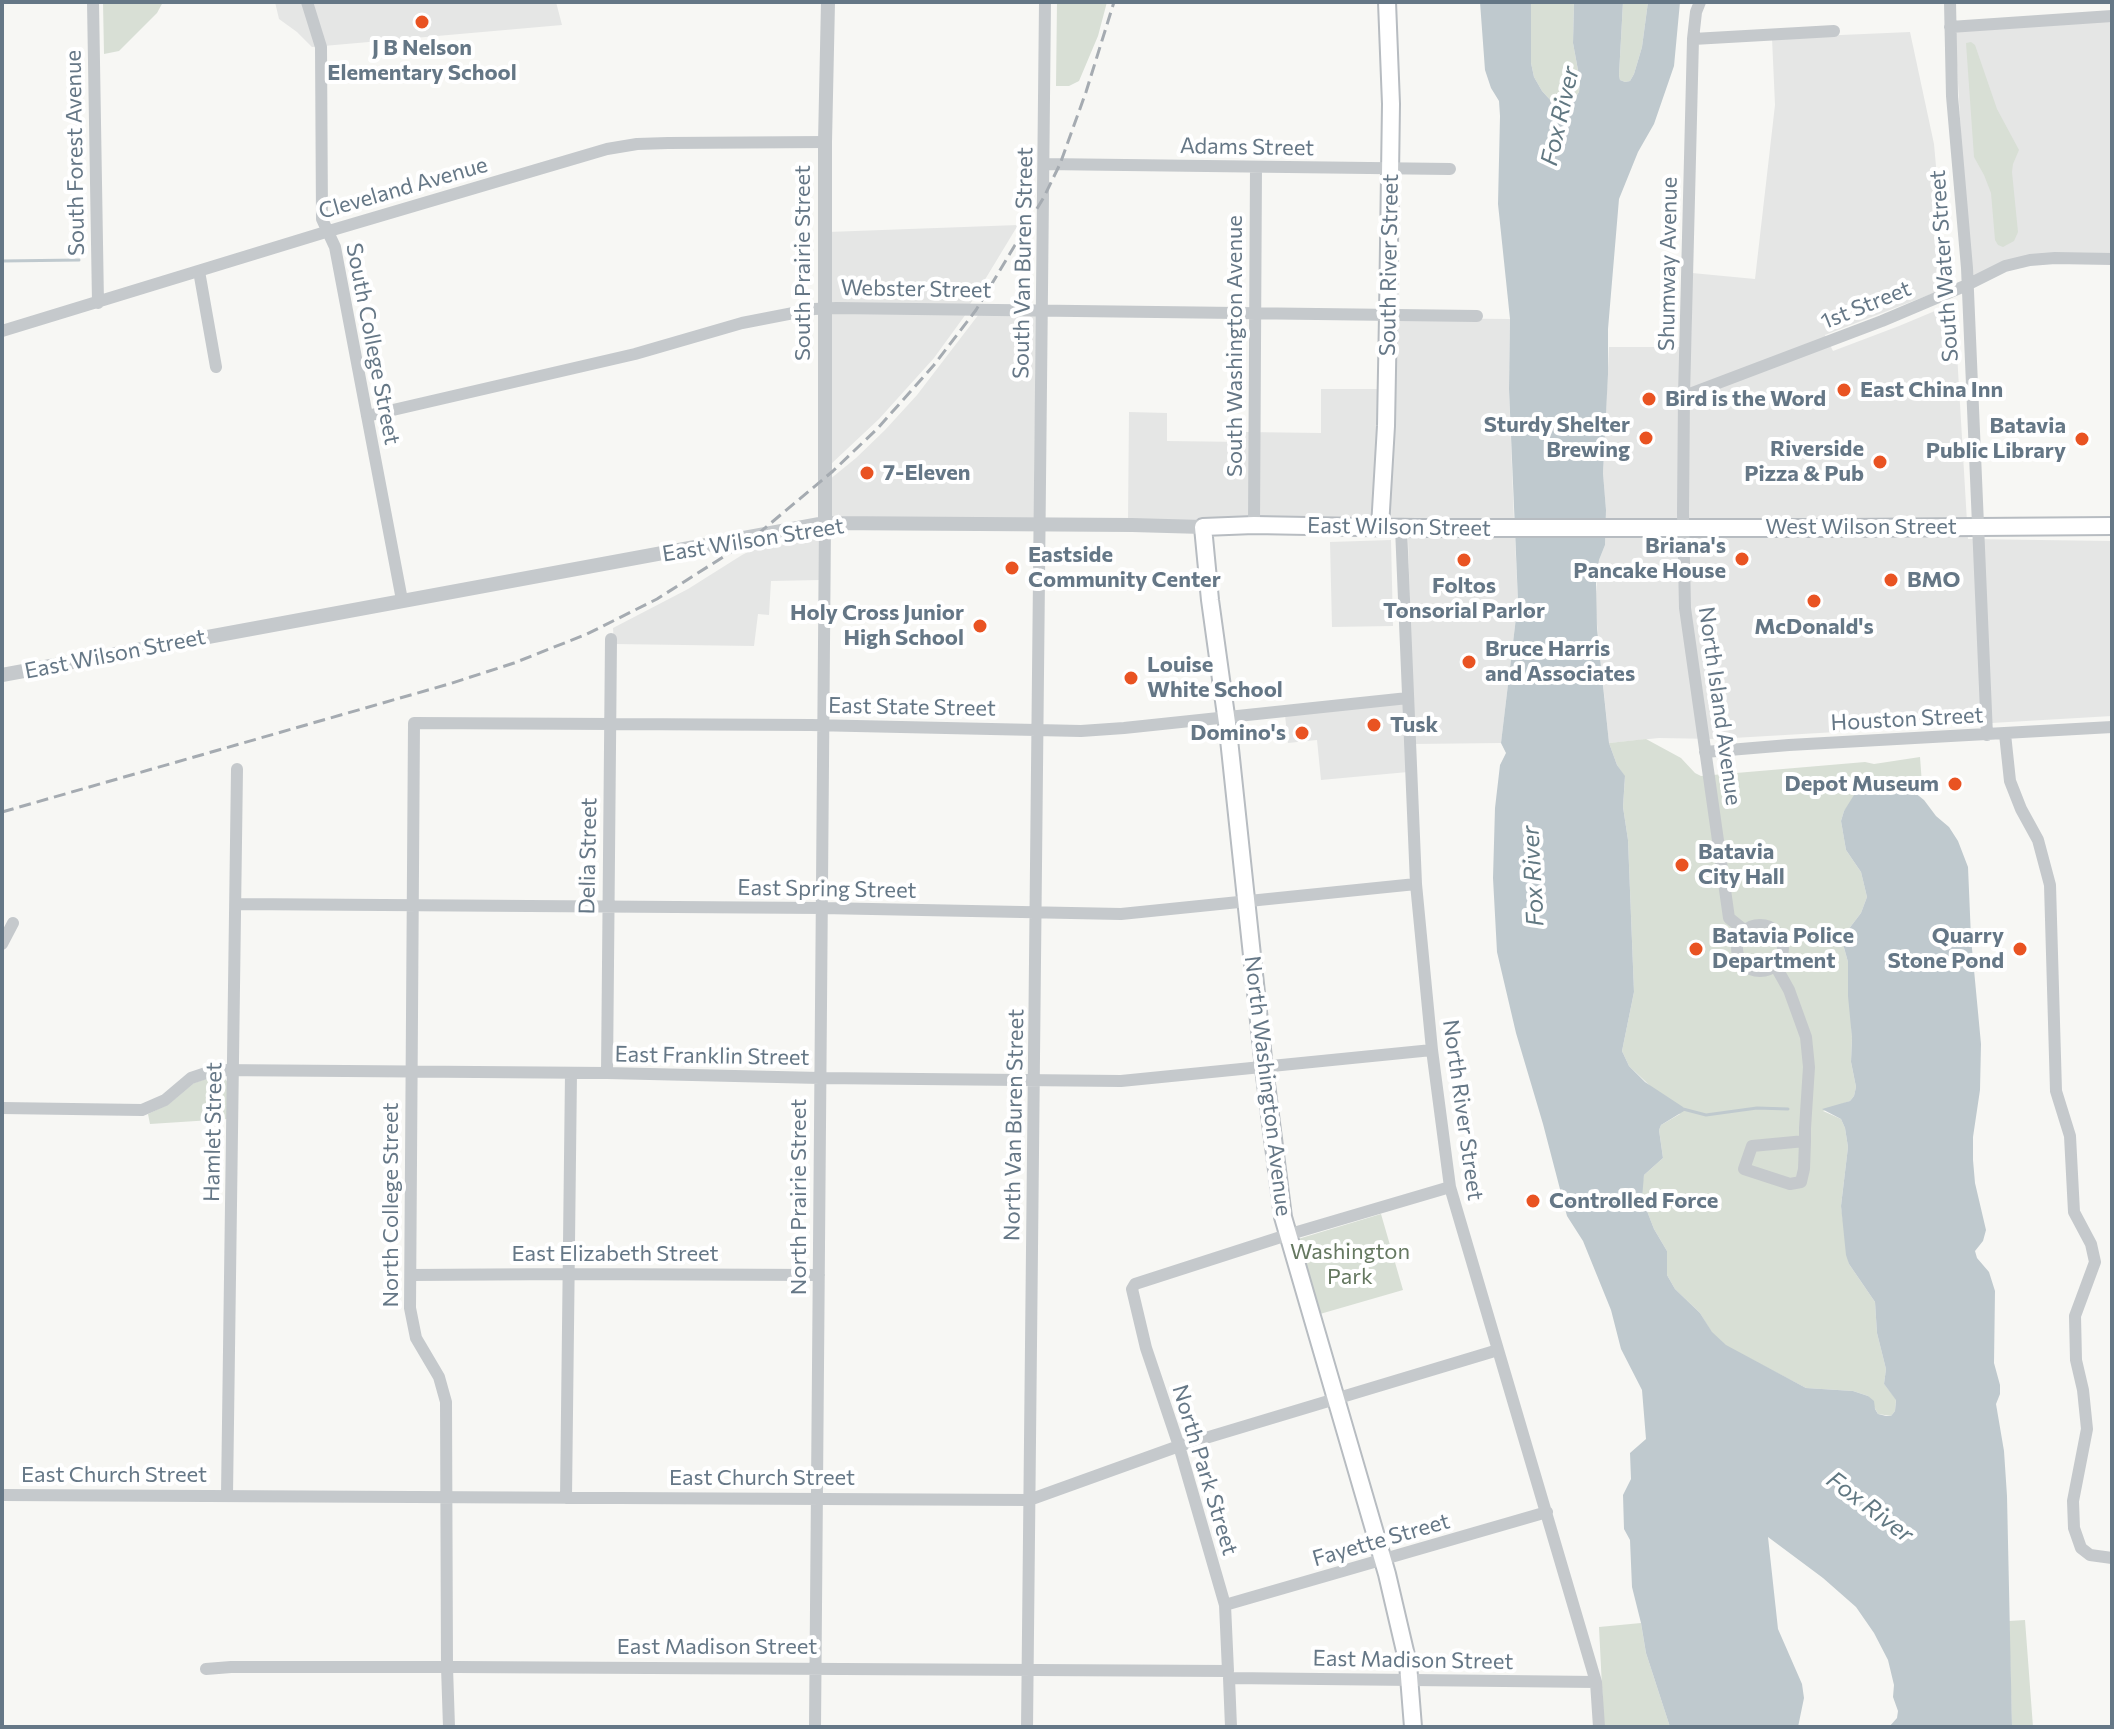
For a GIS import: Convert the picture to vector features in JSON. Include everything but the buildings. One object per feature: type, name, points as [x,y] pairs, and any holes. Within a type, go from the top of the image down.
[{"type":"main road","name":"South River Street","points":[[1380,527],[1386,432],[1391,104],[1387,2]]},
{"type":"main road","name":"West Wilson Street","points":[[1610,527],[2112,526]]},
{"type":"main road","name":"East Wilson Street","points":[[1203,527],[1610,527]]},
{"type":"main road","name":"North Washington Avenue","points":[[1203,527],[1283,1217],[1384,1560],[1411,1680],[1413,1727]]},
{"type":"street","name":"South Forest Avenue","points":[[93,2],[98,303]]},
{"type":"street","name":"South College Street","points":[[307,2],[321,47],[322,219],[335,247],[402,600]]},
{"type":"street","name":"South Prairie Street","points":[[825,523],[828,2]]},
{"type":"street","name":"South Van Buren Street","points":[[1041,524],[1045,2]]},
{"type":"street","name":"Shumway Avenue","points":[[1684,527],[1684,396],[1693,39],[1700,2]]},
{"type":"street","name":"South Water Street","points":[[1950,2],[1952,96],[1967,285],[1987,735]]},
{"type":"street","points":[[1950,27],[2112,16]]},
{"type":"street","points":[[1693,39],[1834,31]]},
{"type":"street","name":"Cleveland Avenue","points":[[2,331],[329,231],[622,147],[668,143],[825,142]]},
{"type":"street","name":"Adams Street","points":[[1044,164],[1450,169]]},
{"type":"street","name":"South Washington Avenue","points":[[1254,525],[1256,167]]},
{"type":"street","name":"1st Street","points":[[1684,396],[1882,321],[2005,266],[2055,258],[2112,259]]},
{"type":"street","points":[[199,271],[216,367]]},
{"type":"street","name":"Webster Street","points":[[367,416],[635,354],[742,323],[825,308],[1477,316]]},
{"type":"street","name":"East Wilson Street","points":[[2,675],[825,523],[1203,527]]},
{"type":"street","name":"North Prairie Street","points":[[815,1727],[825,523]]},
{"type":"street","name":"North Van Buren Street","points":[[1027,1727],[1041,524]]},
{"type":"street","name":"North Island Avenue","points":[[1684,527],[1685,608],[1729,918],[1744,930],[1737,944],[1737,952],[1744,965],[1756,971],[1775,965]]},
{"type":"street","name":"North River Street","points":[[1401,528],[1416,884],[1432,1050],[1450,1187],[1596,1682],[1599,1727]]},
{"type":"street","name":"Delia Street","points":[[607,1073],[611,639]]},
{"type":"street","name":"East State Street","points":[[414,723],[823,725],[1081,731],[1408,698]]},
{"type":"street","name":"North College Street","points":[[414,723],[410,1308],[412,1328],[439,1377],[446,1402],[449,1727]]},
{"type":"street","name":"Houston Street","points":[[1705,752],[2112,727]]},
{"type":"street","points":[[2005,734],[2010,781],[2038,840],[2050,885],[2056,1091],[2070,1136],[2074,1212],[2091,1244],[2095,1262],[2075,1316],[2076,1360],[2087,1429],[2073,1501],[2074,1528],[2081,1548],[2090,1555],[2112,1558]]},
{"type":"street","name":"Hamlet Street","points":[[227,1495],[237,769]]},
{"type":"street","name":"East Spring Street","points":[[236,904],[822,908],[1121,914],[1416,884]]},
{"type":"street","points":[[2,944],[13,923]]},
{"type":"street","points":[[1744,930],[1750,926],[1765,925],[1778,933],[1783,947],[1775,965],[1789,990],[1806,1037],[1809,1067],[1804,1169],[1801,1182],[1790,1184],[1744,1169],[1752,1146],[1805,1141]]},
{"type":"street","name":"East Franklin Street","points":[[2,1108],[142,1110],[158,1105],[191,1078],[215,1070],[1121,1081],[1432,1050]]},
{"type":"street","points":[[566,1498],[571,1073]]},
{"type":"street","points":[[1287,1235],[1450,1187]]},
{"type":"street","name":"North Park Street","points":[[1231,1727],[1225,1605],[1179,1446],[1146,1348],[1132,1289],[1135,1284],[1287,1235]]},
{"type":"street","name":"East Elizabeth Street","points":[[411,1275],[819,1275]]},
{"type":"street","name":"East Church Street","points":[[2,1495],[1029,1500],[1179,1446],[1498,1350]]},
{"type":"street","name":"Fayette Street","points":[[1225,1605],[1547,1512]]},
{"type":"street","name":"East Madison Street","points":[[206,1669],[815,1668],[1596,1682]]},
{"type":"shaded area","name":"J B Nelson Elementary School","points":[[275,2],[556,2],[562,25],[312,47],[279,19]]},
{"type":"shaded area","points":[[2112,19],[2112,255],[2054,254],[1969,278],[1955,30]]},
{"type":"shaded area","points":[[1910,32],[1934,144],[1947,288],[1825,335],[1833,351],[1954,303],[1968,539],[2112,541],[2112,716],[1609,743],[1595,604],[1599,560],[1605,545],[1603,473],[1609,347],[1691,347],[1692,273],[1755,279],[1775,105],[1772,38]]},
{"type":"shaded area","points":[[1018,225],[969,306],[827,304],[828,232]]},
{"type":"shaded area","points":[[832,312],[966,314],[934,358],[879,419],[830,465]]},
{"type":"shaded area","points":[[979,314],[1036,314],[1034,518],[829,518],[829,480],[885,430],[917,395]]},
{"type":"shaded area","points":[[1395,318],[1510,319],[1514,520],[1128,520],[1129,412],[1167,413],[1167,441],[1245,442],[1246,432],[1321,433],[1321,389],[1393,389]]},
{"type":"shaded area","points":[[820,538],[820,580],[771,581],[769,615],[758,614],[754,646],[614,644],[613,628],[688,589],[742,555],[760,546]]},
{"type":"shaded area","points":[[1408,538],[1515,538],[1518,601],[1501,743],[1414,744]]},
{"type":"shaded area","points":[[1391,540],[1393,626],[1332,627],[1330,542]]},
{"type":"shaded area","points":[[1405,703],[1408,772],[1321,780],[1317,740],[1288,743],[1285,715]]},
{"type":"green space","points":[[103,2],[163,2],[157,13],[119,51],[104,54]]},
{"type":"green space","points":[[1057,2],[1107,2],[1098,36],[1079,81],[1069,86],[1056,86]]},
{"type":"green space","points":[[1531,2],[1574,2],[1573,43],[1579,92],[1572,103],[1564,108],[1553,103],[1534,77],[1531,63]]},
{"type":"green space","points":[[1623,2],[1648,2],[1642,47],[1634,74],[1630,81],[1625,82],[1620,80],[1619,75]]},
{"type":"green space","points":[[1966,43],[1975,45],[1997,109],[2019,150],[2012,172],[2018,232],[2014,241],[2003,247],[1995,240],[1991,193],[1974,157]]},
{"type":"green space","points":[[1646,739],[1681,758],[1701,776],[1865,762],[1874,764],[1920,757],[1922,784],[1917,794],[1894,784],[1863,790],[1844,811],[1841,821],[1846,850],[1861,872],[1867,897],[1843,944],[1848,962],[1851,1062],[1856,1087],[1850,1101],[1823,1111],[1841,1119],[1845,1128],[1848,1147],[1841,1206],[1849,1264],[1875,1302],[1877,1333],[1886,1369],[1884,1384],[1896,1399],[1895,1411],[1891,1416],[1878,1414],[1868,1396],[1853,1391],[1806,1388],[1726,1346],[1712,1333],[1700,1313],[1675,1289],[1667,1275],[1667,1251],[1642,1198],[1642,1185],[1644,1175],[1663,1158],[1661,1125],[1680,1114],[1629,1066],[1622,1051],[1634,992],[1628,840],[1623,807],[1625,777],[1609,743]]},
{"type":"green space","points":[[222,1076],[227,1081],[227,1119],[150,1124],[148,1114],[169,1104],[194,1083]]},
{"type":"green space","name":"Washington Park","points":[[1381,1214],[1403,1290],[1320,1314],[1298,1239]]},
{"type":"green space","points":[[2025,1620],[2033,1727],[2012,1727],[2009,1621]]},
{"type":"green space","points":[[1641,1623],[1646,1653],[1670,1727],[1604,1727],[1599,1627]]},
{"type":"water","name":"Fox River","points":[[1480,2],[1531,2],[1531,63],[1534,77],[1553,103],[1564,108],[1572,103],[1579,92],[1573,43],[1574,2],[1623,2],[1619,75],[1620,80],[1625,82],[1630,81],[1634,74],[1642,47],[1648,2],[1680,2],[1674,66],[1654,124],[1638,152],[1619,199],[1608,329],[1603,473],[1605,545],[1599,560],[1596,584],[1597,628],[1609,743],[1625,776],[1623,807],[1628,840],[1634,992],[1622,1051],[1629,1066],[1645,1082],[1683,1107],[1684,1111],[1661,1125],[1663,1158],[1644,1175],[1642,1198],[1667,1251],[1667,1275],[1675,1289],[1726,1345],[1806,1388],[1853,1391],[1868,1396],[1874,1401],[1878,1414],[1886,1416],[1891,1416],[1895,1411],[1896,1400],[1884,1384],[1886,1369],[1877,1333],[1875,1302],[1846,1255],[1841,1206],[1848,1147],[1845,1128],[1841,1119],[1822,1109],[1850,1101],[1856,1087],[1851,1062],[1848,962],[1843,944],[1867,897],[1861,872],[1846,850],[1841,821],[1844,811],[1854,795],[1876,786],[1894,784],[1909,788],[1949,827],[1968,867],[1981,1044],[1973,1160],[1986,1230],[1983,1241],[1975,1251],[1989,1272],[1995,1291],[1994,1363],[2000,1385],[1996,1404],[2007,1496],[2012,1727],[1889,1727],[1897,1718],[1898,1711],[1893,1697],[1894,1685],[1888,1660],[1874,1633],[1856,1607],[1768,1537],[1778,1629],[1802,1684],[1804,1698],[1798,1727],[1670,1727],[1646,1653],[1632,1587],[1630,1540],[1624,1529],[1623,1495],[1631,1479],[1630,1453],[1646,1439],[1642,1390],[1621,1349],[1611,1310],[1583,1241],[1567,1216],[1497,952],[1493,878],[1495,808],[1500,765],[1506,753],[1501,743],[1518,601],[1509,389],[1510,319],[1498,204],[1500,116],[1499,101],[1485,70]]},
{"type":"waterway","points":[[2,261],[79,260]]},
{"type":"waterway","points":[[1683,1109],[1706,1115],[1757,1108],[1788,1109]]},
{"type":"railway","points":[[2,812],[514,663],[587,634],[657,599],[753,538],[833,471],[878,428],[934,365],[976,310],[1044,197],[1060,164],[1114,2]]},
{"type":"place","name":"J B Nelson Elementary School","points":[[422,22]]},
{"type":"place","name":"East China Inn","points":[[1844,390]]},
{"type":"place","name":"Bird is the Word","points":[[1649,399]]},
{"type":"place","name":"Sturdy Shelter Brewing","points":[[1646,438]]},
{"type":"place","name":"Batavia Public Library","points":[[2082,439]]},
{"type":"place","name":"Riverside Pizza & Pub","points":[[1880,462]]},
{"type":"place","name":"7-Eleven","points":[[867,473]]},
{"type":"place","name":"Briana's Pancake House","points":[[1742,559]]},
{"type":"place","name":"Foltos Tonsorial Parlor","points":[[1464,560]]},
{"type":"place","name":"Eastside Community Center","points":[[1012,568]]},
{"type":"place","name":"BMO","points":[[1891,580]]},
{"type":"place","name":"McDonald's","points":[[1814,601]]},
{"type":"place","name":"Holy Cross Junior High School","points":[[980,626]]},
{"type":"place","name":"Bruce Harris and Associates","points":[[1469,662]]},
{"type":"place","name":"Louise White School","points":[[1131,678]]},
{"type":"place","name":"Tusk","points":[[1374,725]]},
{"type":"place","name":"Domino's","points":[[1302,733]]},
{"type":"place","name":"Depot Museum","points":[[1955,784]]},
{"type":"place","name":"Batavia City Hall","points":[[1682,865]]},
{"type":"place","name":"Batavia Police Department","points":[[1696,949]]},
{"type":"place","name":"Quarry Stone Pond","points":[[2020,949]]},
{"type":"place","name":"Controlled Force","points":[[1533,1201]]}]
